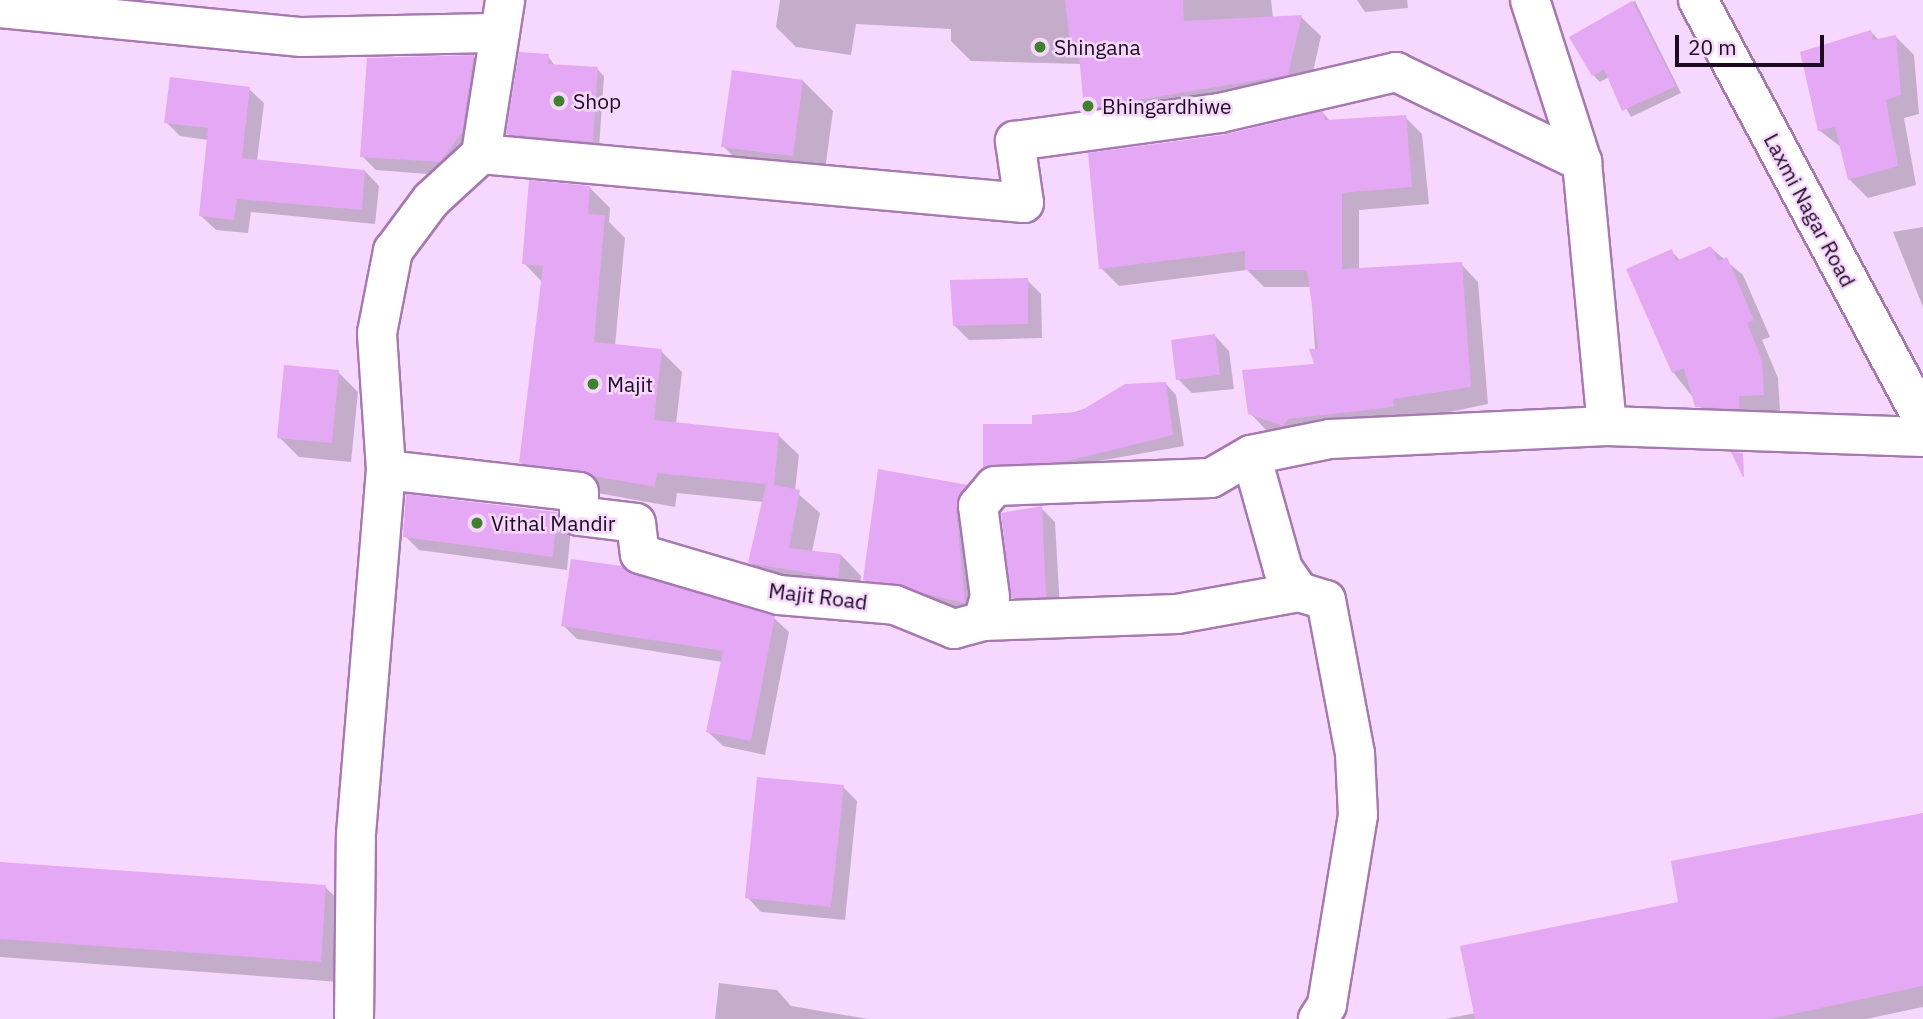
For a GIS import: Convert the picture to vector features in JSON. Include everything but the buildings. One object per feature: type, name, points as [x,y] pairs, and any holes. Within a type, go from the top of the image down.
[{"type":"street","points":[[1530,0],[1582,162],[1607,426]]},
{"type":"street","name":"Laxmi Nagar Road","points":[[1698,0],[1923,420]]},
{"type":"street","points":[[0,8],[302,37],[502,17],[481,154],[431,200],[393,251],[377,333],[386,470],[356,834],[354,1019]]},
{"type":"street","points":[[481,154],[1024,203],[1015,141],[1220,113],[1396,72],[1582,162]]},
{"type":"street","points":[[983,621],[990,597],[978,506],[995,486],[1212,478],[1251,455],[1330,439],[1607,426],[1923,437]]},
{"type":"street","points":[[1251,455],[1283,569],[1299,592],[1326,600],[1355,754],[1358,803],[1328,1005],[1318,1019]]},
{"type":"street","name":"Majit Road","points":[[386,470],[579,492],[579,516],[636,523],[640,554],[779,595],[895,605],[954,629],[983,621],[1177,614],[1299,592]]},
{"type":"place","name":"Shingana","points":[[1040,47]]},
{"type":"place","name":"Shop","points":[[559,101]]},
{"type":"place","name":"Bhingardhiwe","points":[[1088,106]]},
{"type":"place","name":"Majit","points":[[593,384]]},
{"type":"place","name":"Vithal Mandir","points":[[477,523]]}]
